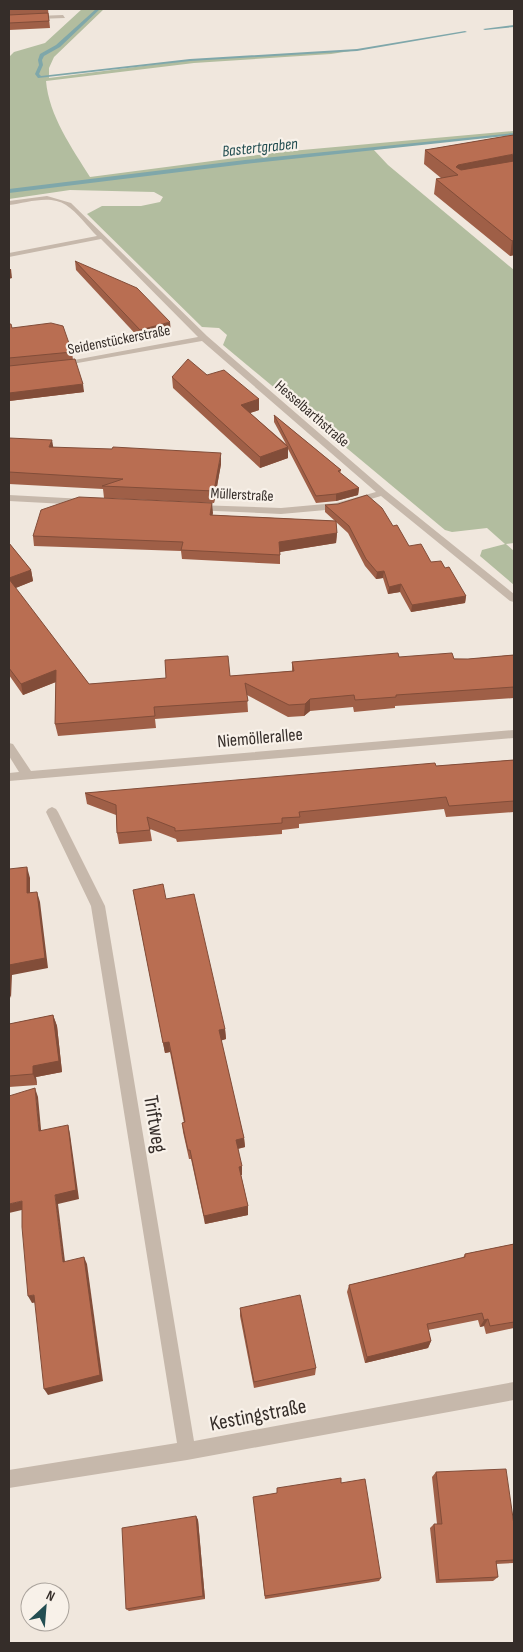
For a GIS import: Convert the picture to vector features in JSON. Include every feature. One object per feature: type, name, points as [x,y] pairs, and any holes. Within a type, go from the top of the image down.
[{"type":"street","points":[[22,9],[23,19]]},
{"type":"street","points":[[9,19],[63,17]]},
{"type":"street","name":"Hesselbarthstraße","points":[[9,203],[49,198],[61,199],[69,204],[204,338],[383,494],[514,598]]},
{"type":"street","points":[[9,255],[102,237]]},
{"type":"street","name":"Seidenstückerstraße","points":[[45,366],[72,364],[204,338]]},
{"type":"street","name":"Müllerstraße","points":[[184,507],[281,511],[337,506],[383,494]]},
{"type":"street","points":[[9,498],[96,503]]},
{"type":"street","name":"Niemöllerallee","points":[[9,777],[514,734]]},
{"type":"street","points":[[9,746],[27,775]]},
{"type":"street","name":"Triftweg","points":[[52,812],[98,906],[187,1451]]},
{"type":"street","name":"Kestingstraße","points":[[9,1479],[187,1451],[514,1391]]},
{"type":"green space","points":[[82,9],[104,9],[54,57],[49,68],[49,78],[190,60],[357,50],[331,54],[194,63],[46,81],[56,119],[90,177],[280,152],[514,131],[514,134],[373,149],[388,165],[514,270],[514,543],[506,544],[514,551],[514,585],[480,556],[482,550],[505,544],[487,528],[452,532],[445,530],[223,345],[227,335],[219,328],[202,327],[87,214],[102,206],[141,206],[160,202],[163,197],[154,192],[70,190],[9,199],[9,57],[14,52],[45,43]]},
{"type":"building","points":[[48,13],[49,21],[9,23],[9,15]]},
{"type":"building","points":[[514,135],[514,154],[458,165],[456,167],[461,170],[514,161],[514,240],[512,241],[436,179],[458,175],[425,150]]},
{"type":"building","points":[[75,261],[137,288],[170,322],[140,330]]},
{"type":"building","points":[[51,323],[63,326],[72,352],[9,358],[9,324],[11,324],[12,328]]},
{"type":"building","points":[[75,359],[83,384],[9,393],[9,366]]},
{"type":"building","points":[[188,359],[207,375],[224,370],[259,399],[241,405],[288,447],[260,457],[172,377]]},
{"type":"building","points":[[274,415],[341,470],[338,471],[359,488],[336,494],[316,496]]},
{"type":"building","points":[[9,438],[52,440],[49,447],[112,449],[113,447],[221,453],[214,491],[102,486],[123,479],[9,472]]},
{"type":"building","points":[[367,495],[382,508],[393,526],[397,525],[409,546],[421,544],[431,562],[441,561],[445,568],[449,567],[466,596],[412,605],[401,584],[389,587],[384,571],[377,572],[366,559],[349,526],[325,505],[338,504]]},
{"type":"building","points":[[79,497],[212,503],[210,515],[336,521],[337,533],[279,542],[280,555],[181,550],[183,542],[33,536],[41,510]]},
{"type":"building","points":[[9,543],[31,570],[9,578]]},
{"type":"building","points":[[9,579],[89,684],[166,678],[165,660],[228,656],[230,676],[294,671],[292,662],[398,653],[399,657],[452,653],[454,659],[514,655],[514,687],[396,695],[396,697],[355,700],[354,695],[310,699],[305,704],[289,705],[245,683],[248,701],[154,707],[155,716],[55,724],[56,670],[21,684],[9,668]]},
{"type":"building","points":[[514,760],[514,801],[449,806],[446,797],[299,812],[300,817],[282,818],[282,823],[175,831],[175,828],[147,817],[150,830],[117,833],[116,805],[85,793],[435,763],[436,766]]},
{"type":"building","points":[[27,867],[27,893],[37,892],[45,958],[9,965],[9,869]]},
{"type":"building","points":[[163,884],[166,899],[194,894],[225,1029],[219,1030],[244,1138],[236,1140],[242,1166],[239,1167],[248,1206],[204,1216],[190,1150],[188,1150],[182,1123],[185,1122],[169,1042],[163,1043],[133,890]]},
{"type":"building","points":[[53,1015],[59,1061],[33,1066],[33,1074],[9,1076],[9,1024]]},
{"type":"building","points":[[35,1088],[39,1131],[68,1125],[76,1190],[55,1195],[63,1262],[84,1257],[100,1375],[44,1389],[34,1295],[28,1296],[22,1227],[22,1201],[9,1204],[9,1096]]},
{"type":"building","points":[[514,1244],[514,1322],[490,1326],[488,1319],[484,1320],[482,1313],[427,1324],[431,1341],[367,1357],[349,1285],[465,1257],[465,1254]]},
{"type":"building","points":[[300,1295],[316,1368],[254,1382],[240,1308]]},
{"type":"building","points":[[506,1469],[514,1525],[514,1560],[496,1561],[498,1577],[439,1580],[434,1524],[442,1524],[436,1472]]},
{"type":"building","points":[[341,1478],[341,1483],[365,1479],[381,1578],[265,1596],[253,1497],[277,1493],[277,1488]]},
{"type":"building","points":[[196,1516],[203,1596],[126,1609],[122,1528]]},
{"type":"waterway","points":[[98,9],[58,46],[42,55],[41,65],[37,74],[40,77],[190,60],[357,50],[465,32]]},
{"type":"waterway","points":[[485,29],[514,26]]},
{"type":"waterway","name":"Bastertgraben","points":[[9,191],[245,162],[514,134]]}]
